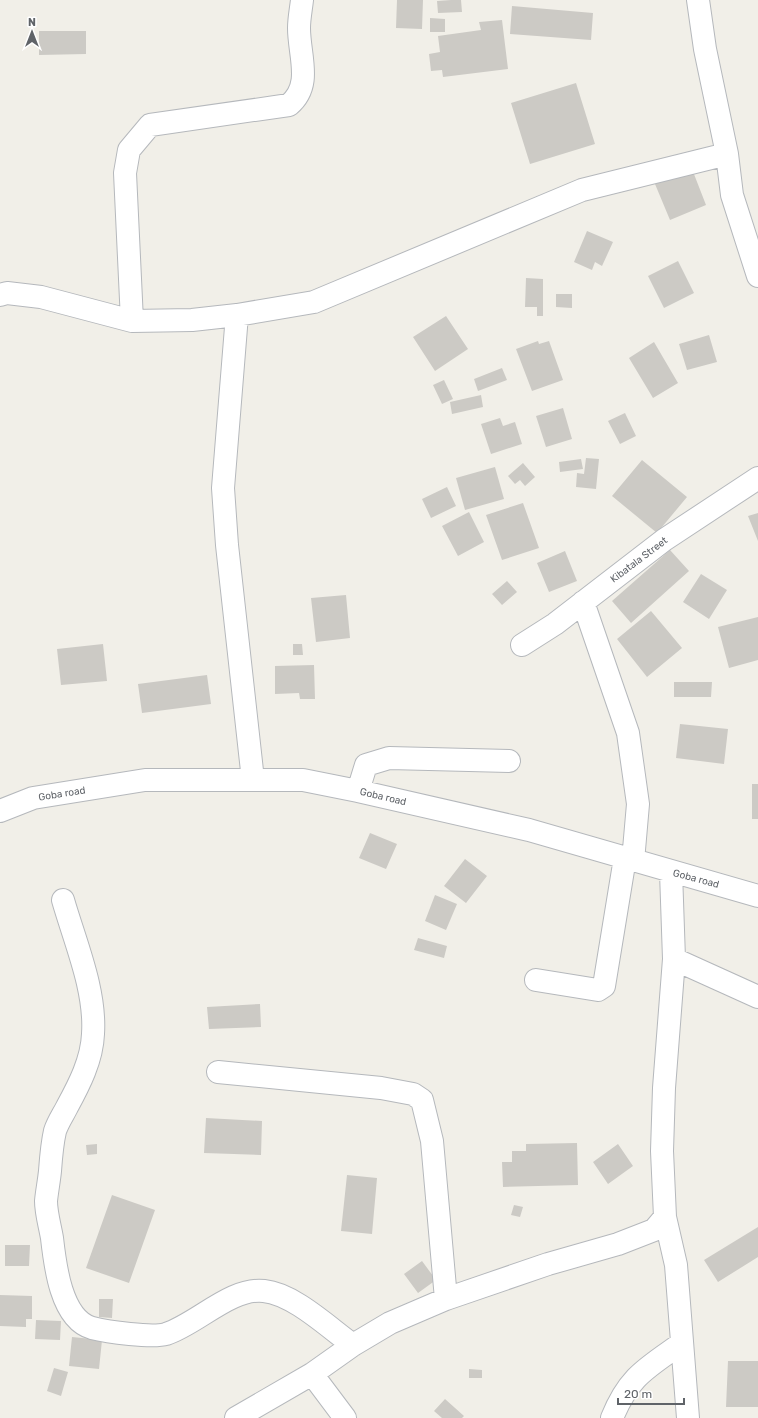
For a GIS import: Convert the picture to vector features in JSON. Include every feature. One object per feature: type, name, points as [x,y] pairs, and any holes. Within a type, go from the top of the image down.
[{"type":"street","points":[[132,321],[125,173],[129,150],[150,125],[289,105],[298,98],[303,81],[299,28],[302,0]]},
{"type":"street","points":[[698,0],[705,49],[727,154],[732,195],[758,276]]},
{"type":"street","points":[[0,295],[7,293],[41,297],[132,321],[192,320],[237,315],[314,302],[582,190],[727,154]]},
{"type":"street","points":[[237,315],[223,488],[226,545],[253,780]]},
{"type":"street","name":"Kibatala Street","points":[[522,645],[555,624],[664,540],[758,478]]},
{"type":"street","points":[[536,980],[598,990],[604,986],[629,860],[638,804],[628,733],[583,602]]},
{"type":"street","points":[[358,791],[366,765],[389,758],[509,761]]},
{"type":"street","name":"Goba road","points":[[0,810],[33,798],[145,780],[303,780],[529,830],[758,896]]},
{"type":"street","points":[[671,872],[674,959],[664,1088],[662,1151],[665,1217],[676,1265],[688,1418]]},
{"type":"street","points":[[63,900],[89,985],[94,1034],[91,1053],[81,1080],[56,1128],[51,1149],[46,1202],[54,1264],[64,1298],[81,1324],[93,1328],[139,1335],[165,1334],[189,1323],[246,1292],[264,1291],[283,1297],[306,1310],[353,1345]]},
{"type":"street","points":[[674,959],[758,997]]},
{"type":"street","points":[[218,1072],[380,1088],[413,1094],[422,1100],[432,1141],[446,1299]]},
{"type":"street","points":[[236,1418],[312,1374],[353,1345],[390,1324],[446,1299],[548,1264],[618,1244],[654,1230],[665,1217]]},
{"type":"street","points":[[612,1418],[620,1399],[637,1375],[682,1343]]},
{"type":"street","points":[[312,1374],[344,1418]]},
{"type":"building","points":[[397,0],[423,0],[422,29],[396,28]]},
{"type":"building","points":[[461,0],[462,12],[438,13],[437,1]]},
{"type":"building","points":[[512,6],[593,13],[591,40],[510,34]]},
{"type":"building","points":[[430,18],[445,19],[445,32],[430,32]]},
{"type":"building","points":[[502,20],[508,69],[443,77],[442,70],[431,71],[429,54],[440,52],[438,36],[481,30],[479,22]]},
{"type":"building","points":[[39,31],[86,31],[86,54],[39,55]]},
{"type":"building","points":[[576,83],[595,144],[530,164],[511,103]]},
{"type":"building","points":[[692,169],[706,205],[670,220],[655,184]]},
{"type":"building","points":[[587,231],[613,242],[602,266],[595,262],[592,270],[574,262]]},
{"type":"building","points":[[678,261],[694,293],[664,308],[648,276]]},
{"type":"building","points":[[526,278],[543,279],[543,316],[537,316],[537,307],[525,307]]},
{"type":"building","points":[[556,294],[572,294],[572,308],[556,307]]},
{"type":"building","points":[[446,316],[468,349],[435,371],[413,337]]},
{"type":"building","points":[[709,335],[717,362],[687,370],[679,344]]},
{"type":"building","points":[[538,341],[539,344],[549,341],[563,380],[532,391],[516,349]]},
{"type":"building","points":[[654,342],[678,383],[653,398],[629,358]]},
{"type":"building","points":[[502,368],[507,380],[478,391],[474,379]]},
{"type":"building","points":[[444,380],[453,399],[442,404],[433,385]]},
{"type":"building","points":[[481,395],[483,407],[452,414],[450,402]]},
{"type":"building","points":[[563,408],[572,439],[546,447],[536,416]]},
{"type":"building","points":[[625,413],[636,436],[620,444],[608,421]]},
{"type":"building","points":[[500,418],[503,426],[515,422],[522,444],[491,454],[481,424]]},
{"type":"building","points":[[586,458],[599,459],[596,489],[576,487],[577,473],[584,474]]},
{"type":"building","points":[[581,459],[583,469],[560,472],[559,462]]},
{"type":"building","points":[[642,460],[687,497],[657,533],[612,496]]},
{"type":"building","points":[[523,463],[535,477],[525,486],[520,480],[515,484],[508,476]]},
{"type":"building","points":[[495,467],[504,499],[465,510],[456,478]]},
{"type":"building","points":[[447,487],[456,506],[431,518],[422,499]]},
{"type":"building","points":[[523,503],[539,548],[502,560],[486,515]]},
{"type":"building","points":[[469,512],[484,542],[458,556],[442,526]]},
{"type":"building","points":[[758,513],[758,541],[748,516]]},
{"type":"building","points":[[670,550],[689,571],[631,623],[612,601]]},
{"type":"building","points":[[565,551],[577,581],[549,592],[537,563]]},
{"type":"building","points":[[701,574],[727,590],[709,619],[683,602]]},
{"type":"building","points":[[507,581],[517,592],[502,605],[492,594]]},
{"type":"building","points":[[346,595],[350,638],[316,642],[311,598]]},
{"type":"building","points":[[651,611],[682,648],[647,677],[617,639]]},
{"type":"building","points":[[758,617],[758,660],[729,668],[718,627]]},
{"type":"building","points":[[103,644],[107,681],[61,685],[57,649]]},
{"type":"building","points":[[293,644],[302,644],[303,655],[293,655]]},
{"type":"building","points":[[314,665],[315,699],[300,699],[299,693],[275,694],[275,666]]},
{"type":"building","points":[[207,675],[211,704],[142,713],[138,684]]},
{"type":"building","points":[[674,682],[712,682],[711,697],[674,697]]},
{"type":"building","points":[[680,724],[728,729],[724,764],[676,758]]},
{"type":"building","points":[[752,784],[758,784],[758,819],[752,819]]},
{"type":"building","points":[[370,833],[397,844],[386,869],[359,858]]},
{"type":"building","points":[[465,859],[487,876],[466,903],[444,886]]},
{"type":"building","points":[[435,895],[457,904],[446,930],[425,921]]},
{"type":"building","points":[[418,938],[447,946],[444,958],[414,950]]},
{"type":"building","points":[[260,1004],[261,1027],[209,1029],[207,1007]]},
{"type":"building","points":[[206,1118],[262,1121],[261,1155],[204,1153]]},
{"type":"building","points":[[577,1143],[578,1185],[503,1187],[502,1162],[512,1162],[512,1151],[526,1151],[526,1144]]},
{"type":"building","points":[[97,1144],[97,1154],[87,1155],[86,1145]]},
{"type":"building","points":[[618,1144],[633,1166],[608,1184],[593,1162]]},
{"type":"building","points":[[347,1175],[377,1178],[372,1234],[341,1231]]},
{"type":"building","points":[[112,1195],[155,1210],[129,1283],[86,1268]]},
{"type":"building","points":[[514,1205],[523,1207],[520,1217],[511,1215]]},
{"type":"building","points":[[758,1227],[758,1257],[718,1282],[704,1260]]},
{"type":"building","points":[[5,1245],[30,1245],[29,1266],[5,1266]]},
{"type":"building","points":[[422,1261],[436,1280],[418,1293],[404,1274]]},
{"type":"building","points":[[0,1295],[32,1296],[32,1319],[26,1319],[26,1327],[0,1326]]},
{"type":"building","points":[[99,1299],[113,1299],[112,1318],[99,1317]]},
{"type":"building","points":[[36,1320],[61,1321],[60,1340],[35,1339]]},
{"type":"building","points":[[72,1337],[102,1340],[99,1369],[69,1366]]},
{"type":"building","points":[[728,1361],[758,1361],[758,1407],[726,1407]]},
{"type":"building","points":[[54,1368],[68,1372],[61,1396],[47,1391]]},
{"type":"building","points":[[469,1369],[482,1370],[482,1378],[469,1378]]},
{"type":"building","points":[[445,1399],[464,1416],[462,1418],[442,1418],[434,1411]]}]
